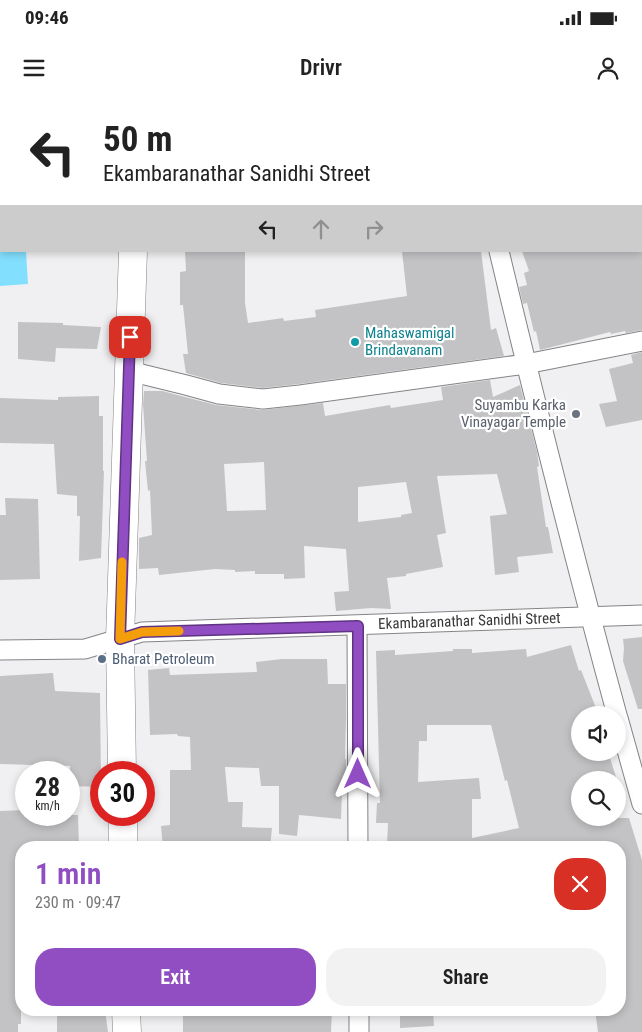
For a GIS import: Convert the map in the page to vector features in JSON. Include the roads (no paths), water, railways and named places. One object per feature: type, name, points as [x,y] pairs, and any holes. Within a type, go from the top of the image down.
[{"type":"highway","points":[[122,761],[120,639],[133,252]]},
{"type":"highway","points":[[123,826],[123,841]]},
{"type":"highway","points":[[126,1016],[127,1032]]},
{"type":"street","points":[[499,252],[526,364],[614,706]]},
{"type":"street","points":[[129,371],[219,394],[262,399],[526,364],[642,341]]},
{"type":"street","name":"Ekambaranathar Sanidhi Street","points":[[0,650],[85,649],[142,632],[642,615]]},
{"type":"street","points":[[358,626],[358,841]]},
{"type":"street","points":[[626,748],[642,804]]},
{"type":"street","points":[[358,1016],[359,1032]]},
{"type":"water","points":[[0,252],[26,252],[28,284],[0,286]]},
{"type":"place","name":"Mahaswamigal Brindavanam","points":[[355,342]]},
{"type":"place","name":"Suyambu Karka Vinayagar Temple","points":[[576,414]]},
{"type":"place","name":"Bharat Petroleum","points":[[102,659]]}]
